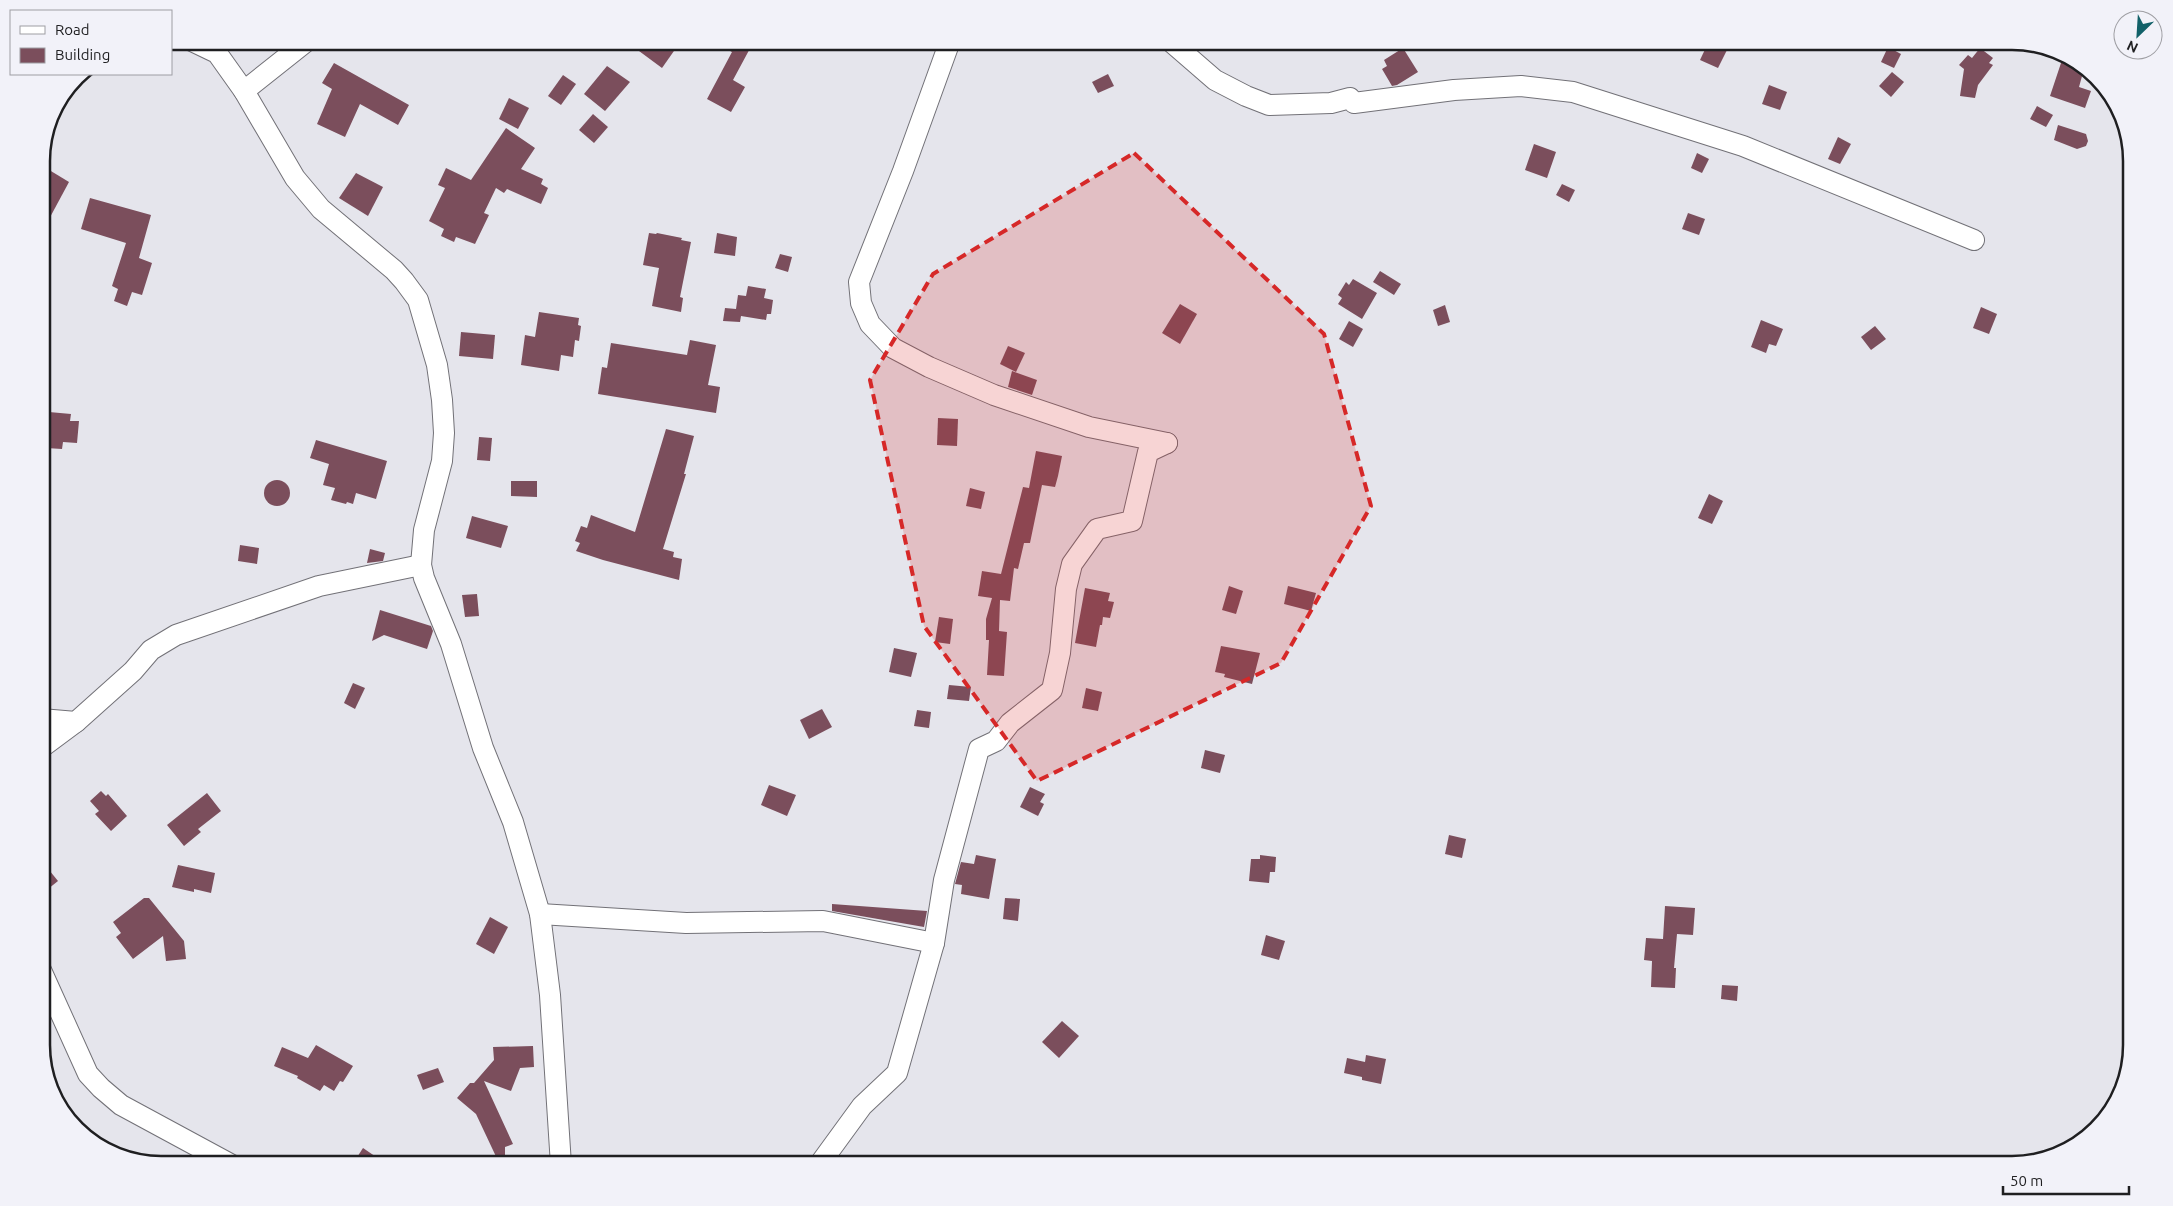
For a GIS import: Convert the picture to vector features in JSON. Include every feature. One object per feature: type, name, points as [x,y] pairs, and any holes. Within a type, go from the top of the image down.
[{"type":"street","points":[[211,50],[217,53],[244,91],[295,178],[321,209],[362,242],[404,281],[418,300],[437,366],[444,433],[442,461],[424,530],[421,565],[424,578],[451,644],[483,748],[513,822],[540,914],[550,995],[560,1156]]},
{"type":"street","points":[[244,91],[296,50]]},
{"type":"street","points":[[826,1156],[862,1106],[897,1073],[934,943],[944,880],[979,749],[996,741],[1010,723],[1026,713],[1052,690],[1060,653],[1066,589],[1072,564],[1097,530],[1132,521],[1148,452],[1167,443],[1089,427],[994,395],[929,367],[893,348],[870,324],[861,302],[859,282],[903,171],[947,50]]},
{"type":"street","points":[[1180,50],[1215,80],[1269,105],[1332,103],[1350,98],[1354,103],[1454,90],[1521,86],[1573,92],[1743,146],[1974,240]]},
{"type":"street","points":[[50,742],[76,722],[133,671],[151,650],[176,635],[319,586],[421,565]]},
{"type":"street","points":[[50,720],[76,722]]},
{"type":"street","points":[[540,914],[686,923],[823,921],[934,943]]},
{"type":"street","points":[[50,988],[88,1074],[101,1088],[121,1105],[215,1156]]},
{"type":"highlighted area","points":[[1134,153],[1324,334],[1371,506],[1281,663],[1037,781],[924,626],[870,380],[933,274]]},
{"type":"building","points":[[640,50],[675,50],[662,68]]},
{"type":"building","points":[[728,50],[749,50],[733,80],[745,87],[731,112],[707,99],[732,52]]},
{"type":"building","points":[[1400,50],[1404,50],[1418,72],[1392,86],[1382,69],[1387,66],[1384,60]]},
{"type":"building","points":[[1705,50],[1727,50],[1718,68],[1700,60]]},
{"type":"building","points":[[1887,50],[1894,50],[1901,54],[1894,68],[1881,62]]},
{"type":"building","points":[[1978,50],[1983,50],[1993,58],[1989,63],[1993,65],[1978,85],[1975,98],[1960,96],[1964,69],[1959,65],[1968,55],[1972,58]]},
{"type":"building","points":[[2062,62],[2082,75],[2079,87],[2091,91],[2085,108],[2050,96]]},
{"type":"building","points":[[334,63],[409,105],[398,125],[360,104],[345,137],[317,124],[332,89],[322,83]]},
{"type":"building","points":[[607,66],[630,82],[605,111],[584,94]]},
{"type":"building","points":[[1892,72],[1904,82],[1891,97],[1879,86]]},
{"type":"building","points":[[1108,74],[1114,86],[1098,93],[1092,82]]},
{"type":"building","points":[[563,75],[576,84],[561,105],[548,96]]},
{"type":"building","points":[[1769,85],[1787,92],[1780,110],[1762,104]]},
{"type":"building","points":[[509,98],[529,108],[518,129],[499,119]]},
{"type":"building","points":[[2037,106],[2053,115],[2046,127],[2030,119]]},
{"type":"building","points":[[593,114],[608,127],[594,143],[579,130]]},
{"type":"building","points":[[2058,125],[2086,134],[2088,141],[2086,146],[2077,149],[2054,140]]},
{"type":"building","points":[[506,128],[535,148],[521,169],[543,179],[541,184],[548,188],[541,204],[507,189],[504,193],[496,188],[484,213],[489,215],[475,244],[456,237],[454,242],[441,236],[444,229],[429,221],[445,188],[438,185],[446,168],[471,180]]},
{"type":"building","points":[[1838,137],[1851,144],[1840,164],[1828,159]]},
{"type":"building","points":[[1534,144],[1556,152],[1547,178],[1525,170]]},
{"type":"building","points":[[1697,153],[1709,159],[1702,173],[1691,168]]},
{"type":"building","points":[[50,170],[69,182],[50,217]]},
{"type":"building","points":[[356,173],[383,187],[368,216],[339,198]]},
{"type":"building","points":[[1562,184],[1575,190],[1569,202],[1556,195]]},
{"type":"building","points":[[90,198],[151,215],[139,258],[152,263],[142,295],[132,292],[127,306],[114,301],[118,289],[112,286],[126,243],[81,229]]},
{"type":"building","points":[[1688,213],[1705,219],[1699,235],[1682,229]]},
{"type":"building","points":[[649,233],[682,238],[681,240],[691,242],[680,297],[683,298],[681,312],[652,306],[659,268],[643,265]]},
{"type":"building","points":[[717,233],[737,237],[735,256],[714,253]]},
{"type":"building","points":[[780,254],[792,257],[788,272],[775,268]]},
{"type":"building","points":[[1380,271],[1401,284],[1394,295],[1373,282]]},
{"type":"building","points":[[1353,279],[1377,293],[1362,319],[1338,304],[1342,298],[1338,295],[1346,282],[1349,285]]},
{"type":"building","points":[[748,286],[766,289],[764,298],[773,300],[771,314],[767,314],[766,320],[741,316],[740,322],[723,321],[725,308],[736,309],[738,295],[746,296]]},
{"type":"building","points":[[1180,304],[1197,314],[1180,344],[1162,333]]},
{"type":"building","points":[[1445,305],[1450,322],[1438,326],[1433,310]]},
{"type":"building","points":[[1981,307],[1997,314],[1989,334],[1973,328]]},
{"type":"building","points":[[539,312],[579,318],[578,325],[581,326],[579,341],[575,340],[573,357],[561,355],[559,371],[521,365],[525,335],[535,337]]},
{"type":"building","points":[[1761,320],[1783,329],[1776,346],[1769,344],[1766,353],[1751,347]]},
{"type":"building","points":[[1349,321],[1363,329],[1353,347],[1339,339]]},
{"type":"building","points":[[1875,326],[1886,339],[1871,350],[1861,337]]},
{"type":"building","points":[[461,332],[495,335],[493,359],[459,356]]},
{"type":"building","points":[[690,340],[716,345],[708,385],[720,387],[716,413],[598,394],[602,367],[607,368],[611,343],[687,355]]},
{"type":"building","points":[[1008,346],[1025,353],[1016,372],[1000,364]]},
{"type":"building","points":[[1012,371],[1037,380],[1032,395],[1008,387]]},
{"type":"building","points":[[50,412],[71,414],[70,421],[79,421],[77,443],[63,442],[62,449],[50,448]]},
{"type":"building","points":[[938,418],[958,419],[957,446],[937,445]]},
{"type":"building","points":[[666,429],[694,436],[684,474],[686,474],[663,549],[674,552],[673,557],[682,559],[679,580],[576,551],[580,543],[575,541],[581,526],[587,528],[591,515],[635,532]]},
{"type":"building","points":[[479,437],[492,438],[490,461],[477,460]]},
{"type":"building","points":[[316,440],[387,461],[376,499],[356,493],[353,504],[331,500],[335,488],[323,485],[329,464],[310,458]]},
{"type":"building","points":[[1036,451],[1062,456],[1058,476],[1055,487],[1042,485],[1030,543],[1024,543],[1018,569],[1014,568],[1010,601],[1000,600],[999,631],[1007,632],[1004,676],[987,675],[989,640],[986,640],[986,619],[992,598],[978,596],[982,571],[1001,574],[1023,487],[1029,488]]},
{"type":"building","points":[[277,480],[286,484],[290,493],[286,502],[277,506],[268,502],[264,493],[268,484]]},
{"type":"building","points":[[511,481],[537,481],[537,497],[511,496]]},
{"type":"building","points":[[970,488],[985,492],[981,509],[966,506]]},
{"type":"building","points":[[1709,494],[1723,501],[1712,524],[1698,518]]},
{"type":"building","points":[[472,516],[508,526],[501,548],[466,538]]},
{"type":"building","points":[[240,545],[259,548],[257,564],[238,561]]},
{"type":"building","points":[[370,549],[385,553],[383,561],[367,563]]},
{"type":"building","points":[[1229,586],[1243,591],[1236,614],[1222,610]]},
{"type":"building","points":[[1288,586],[1316,593],[1311,611],[1284,604]]},
{"type":"building","points":[[1085,588],[1110,593],[1108,601],[1114,602],[1110,618],[1103,617],[1096,647],[1075,643]]},
{"type":"building","points":[[477,594],[479,616],[465,617],[462,595]]},
{"type":"building","points":[[380,610],[431,626],[433,631],[427,649],[384,635],[372,641]]},
{"type":"building","points":[[939,617],[953,619],[950,644],[935,642]]},
{"type":"building","points":[[1221,646],[1260,653],[1252,684],[1224,677],[1225,674],[1215,672]]},
{"type":"building","points":[[894,648],[917,653],[911,677],[889,672]]},
{"type":"building","points":[[353,683],[365,688],[355,709],[344,703]]},
{"type":"building","points":[[949,685],[971,687],[969,701],[947,699]]},
{"type":"building","points":[[1086,688],[1102,692],[1098,711],[1082,708]]},
{"type":"building","points":[[822,709],[832,727],[809,739],[800,720]]},
{"type":"building","points":[[917,710],[931,712],[929,728],[914,726]]},
{"type":"building","points":[[1205,750],[1225,755],[1220,773],[1201,768]]},
{"type":"building","points":[[769,785],[796,795],[787,816],[761,805]]},
{"type":"building","points":[[1030,787],[1045,794],[1040,802],[1044,804],[1038,816],[1020,807]]},
{"type":"building","points":[[101,791],[106,796],[108,794],[127,816],[111,831],[95,814],[99,811],[90,801]]},
{"type":"building","points":[[207,793],[221,811],[198,829],[201,832],[184,846],[167,825]]},
{"type":"building","points":[[1449,835],[1466,839],[1462,858],[1445,854]]},
{"type":"building","points":[[976,855],[996,859],[989,899],[961,894],[962,885],[955,884],[961,862],[974,864]]},
{"type":"building","points":[[1260,855],[1276,857],[1275,872],[1270,872],[1269,883],[1249,881],[1251,859],[1260,859]]},
{"type":"building","points":[[178,865],[215,873],[211,893],[194,889],[194,892],[172,887]]},
{"type":"building","points":[[50,871],[58,881],[50,887]]},
{"type":"building","points":[[144,898],[149,898],[184,941],[186,959],[166,961],[163,936],[133,959],[116,937],[121,933],[113,922]]},
{"type":"building","points":[[1005,898],[1020,899],[1018,921],[1003,919]]},
{"type":"building","points":[[832,904],[927,911],[924,927],[832,911]]},
{"type":"building","points":[[1665,906],[1695,908],[1693,935],[1677,934],[1674,968],[1676,968],[1675,988],[1651,987],[1652,961],[1644,960],[1646,938],[1663,939]]},
{"type":"building","points":[[490,917],[508,927],[494,954],[476,944]]},
{"type":"building","points":[[1266,935],[1285,941],[1279,960],[1261,955]]},
{"type":"building","points":[[1722,985],[1738,986],[1737,1001],[1721,999]]},
{"type":"building","points":[[1062,1021],[1079,1036],[1059,1058],[1042,1042]]},
{"type":"building","points":[[316,1045],[353,1066],[343,1082],[340,1081],[334,1091],[324,1085],[320,1091],[297,1078],[298,1076],[274,1066],[282,1047],[308,1058]]},
{"type":"building","points":[[533,1046],[534,1067],[520,1068],[511,1091],[484,1081],[513,1144],[505,1147],[505,1156],[496,1156],[476,1114],[457,1098],[470,1083],[474,1083],[494,1060],[493,1047]]},
{"type":"building","points":[[1366,1055],[1386,1059],[1381,1084],[1362,1080],[1362,1077],[1344,1073],[1347,1058],[1365,1062]]},
{"type":"building","points":[[438,1068],[444,1082],[423,1090],[417,1075]]},
{"type":"building","points":[[363,1148],[375,1156],[358,1156]]}]
